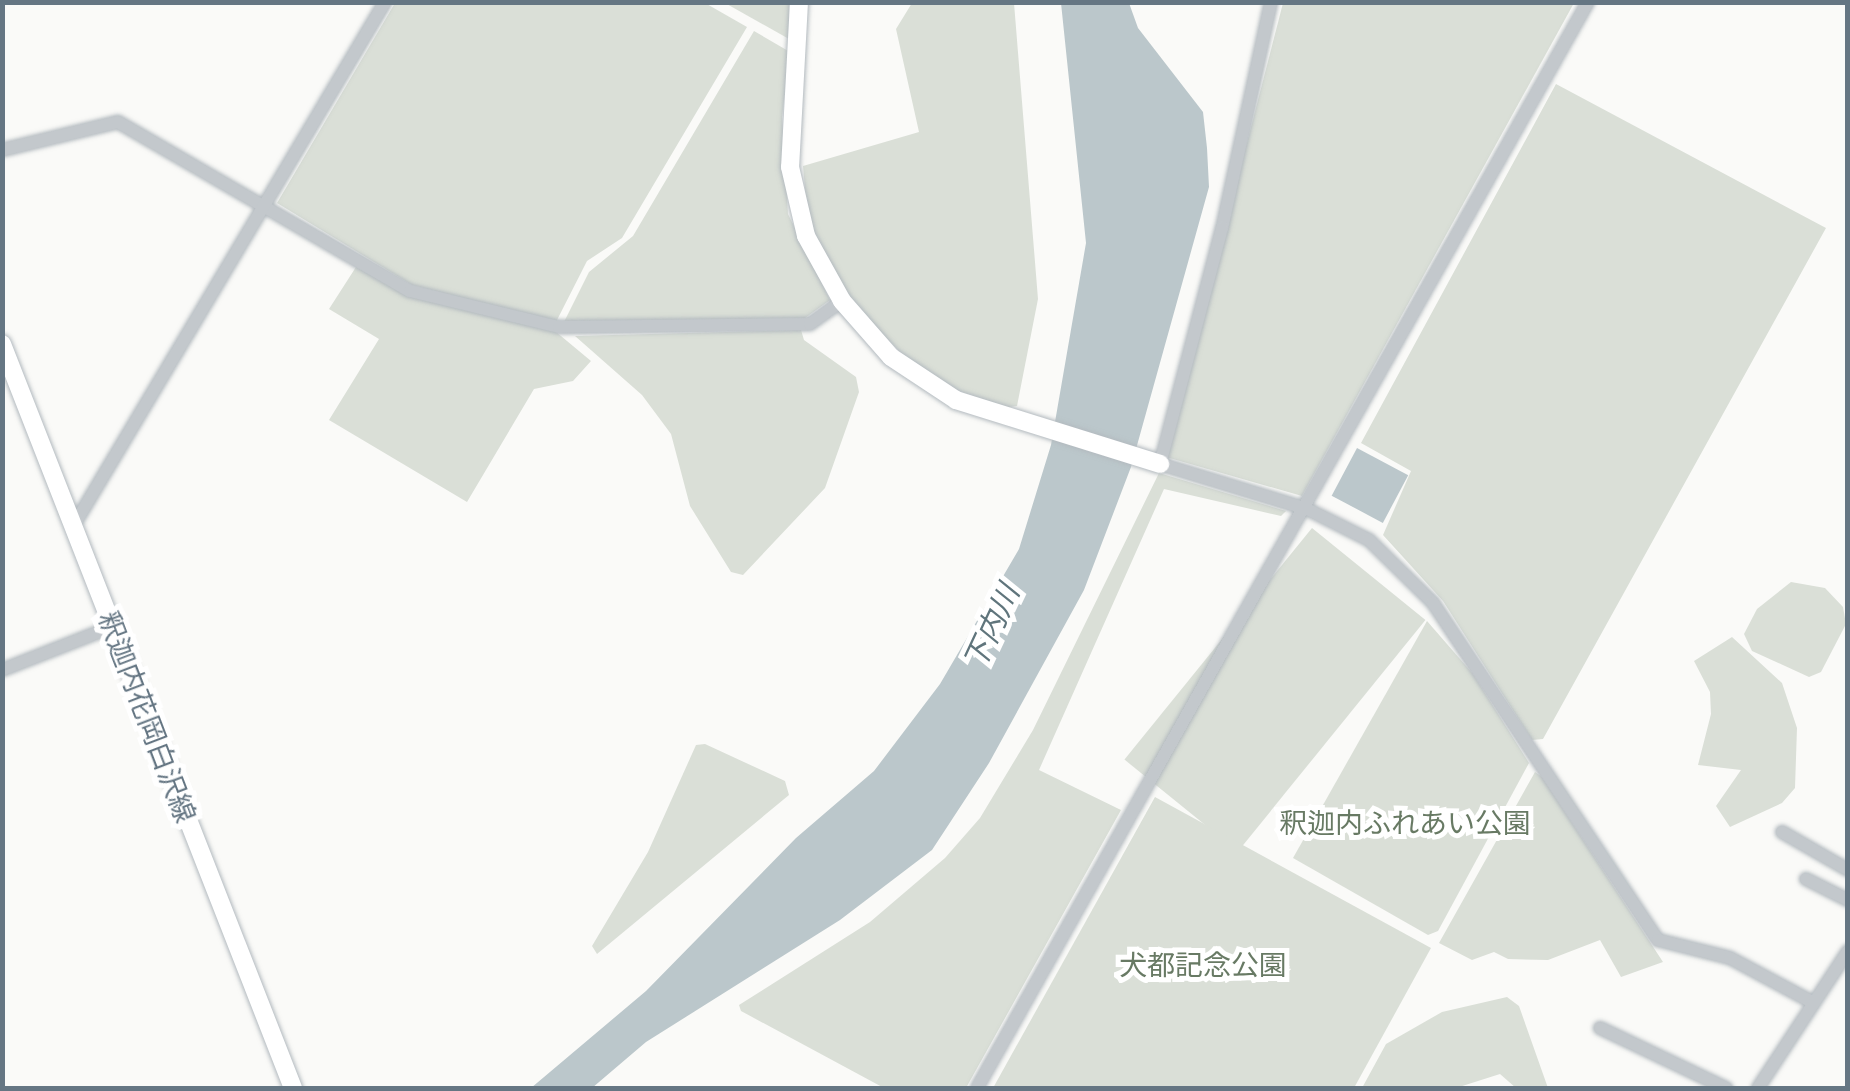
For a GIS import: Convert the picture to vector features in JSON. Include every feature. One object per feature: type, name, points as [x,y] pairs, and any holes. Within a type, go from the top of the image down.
[{"type":"main road","points":[[799,2],[790,167],[806,236],[842,301],[891,357],[956,400],[1026,426],[1160,464]]},
{"type":"main road","name":"釈迦内花岡白沢線","points":[[2,344],[293,1088]]},
{"type":"street","points":[[74,526],[384,2]]},
{"type":"street","points":[[1271,2],[1222,228],[1160,464],[1307,509],[1369,540],[1432,603],[1658,940],[1730,958],[1814,1003]]},
{"type":"street","points":[[977,1088],[1307,509],[1588,2]]},
{"type":"street","points":[[2,150],[118,122],[410,291],[558,327],[810,324],[842,301]]},
{"type":"street","points":[[2,670],[112,626]]},
{"type":"street","points":[[1782,832],[1848,870]]},
{"type":"street","points":[[1806,879],[1848,900]]},
{"type":"street","points":[[1758,1088],[1848,951]]},
{"type":"street","points":[[1600,1028],[1726,1088]]},
{"type":"green space","points":[[395,3],[705,3],[747,27],[622,238],[587,261],[556,322],[412,285],[277,203]]},
{"type":"green space","points":[[725,3],[789,3],[789,39]]},
{"type":"green space","points":[[912,3],[1014,3],[1038,299],[1017,406],[1002,408],[952,388],[901,353],[857,308],[824,256],[807,212],[803,166],[919,132],[896,29]]},
{"type":"green space","points":[[1283,3],[1574,3],[1302,496],[1166,457]]},
{"type":"green space","points":[[754,31],[790,52],[782,117],[788,214],[830,300],[805,318],[564,322],[589,272],[633,236]]},
{"type":"green space","points":[[1556,84],[1826,228],[1543,739],[1532,740],[1443,601],[1383,535],[1411,471],[1361,443]]},
{"type":"green space","points":[[356,267],[406,294],[555,331],[591,361],[573,381],[534,389],[467,502],[329,420],[379,339],[329,309]]},
{"type":"green space","points":[[801,330],[804,340],[856,377],[859,392],[825,488],[743,575],[731,572],[690,506],[671,434],[642,395],[575,336]]},
{"type":"green space","points":[[1159,473],[1286,511],[1281,516],[1164,489],[1039,770],[1121,810],[966,1088],[884,1088],[741,1011],[739,1005],[870,922],[945,858],[980,818],[1033,730]]},
{"type":"green space","points":[[1312,528],[1425,620],[1238,851],[1124,760]]},
{"type":"green space","points":[[1791,582],[1825,588],[1843,607],[1846,624],[1821,672],[1809,677],[1752,651],[1744,634],[1757,609]]},
{"type":"green space","name":"釈迦内ふれあい公園","points":[[1427,621],[1473,674],[1529,763],[1438,931],[1428,935],[1293,858]]},
{"type":"green space","points":[[1732,637],[1782,683],[1797,728],[1795,788],[1782,803],[1730,827],[1716,806],[1741,770],[1698,765],[1711,714],[1710,692],[1694,661]]},
{"type":"green space","points":[[705,744],[785,781],[789,795],[597,954],[592,946],[648,852],[696,745]]},
{"type":"green space","points":[[1535,772],[1542,777],[1663,962],[1621,977],[1600,940],[1548,960],[1508,959],[1494,952],[1472,960],[1439,943]]},
{"type":"green space","name":"犬都記念公園","points":[[1155,797],[1431,948],[1354,1088],[993,1088]]},
{"type":"green space","points":[[1507,997],[1519,1006],[1548,1088],[1516,1088],[1500,1074],[1456,1088],[1362,1088],[1386,1044],[1442,1012]]},
{"type":"water","name":"下内川","points":[[1061,3],[1129,3],[1138,28],[1203,112],[1209,187],[1131,467],[1084,590],[989,763],[932,850],[840,920],[646,1042],[592,1088],[531,1088],[646,991],[796,838],[874,771],[940,684],[1019,549],[1051,445],[1086,243]]},
{"type":"water","points":[[1357,448],[1408,475],[1383,523],[1332,496]]}]
